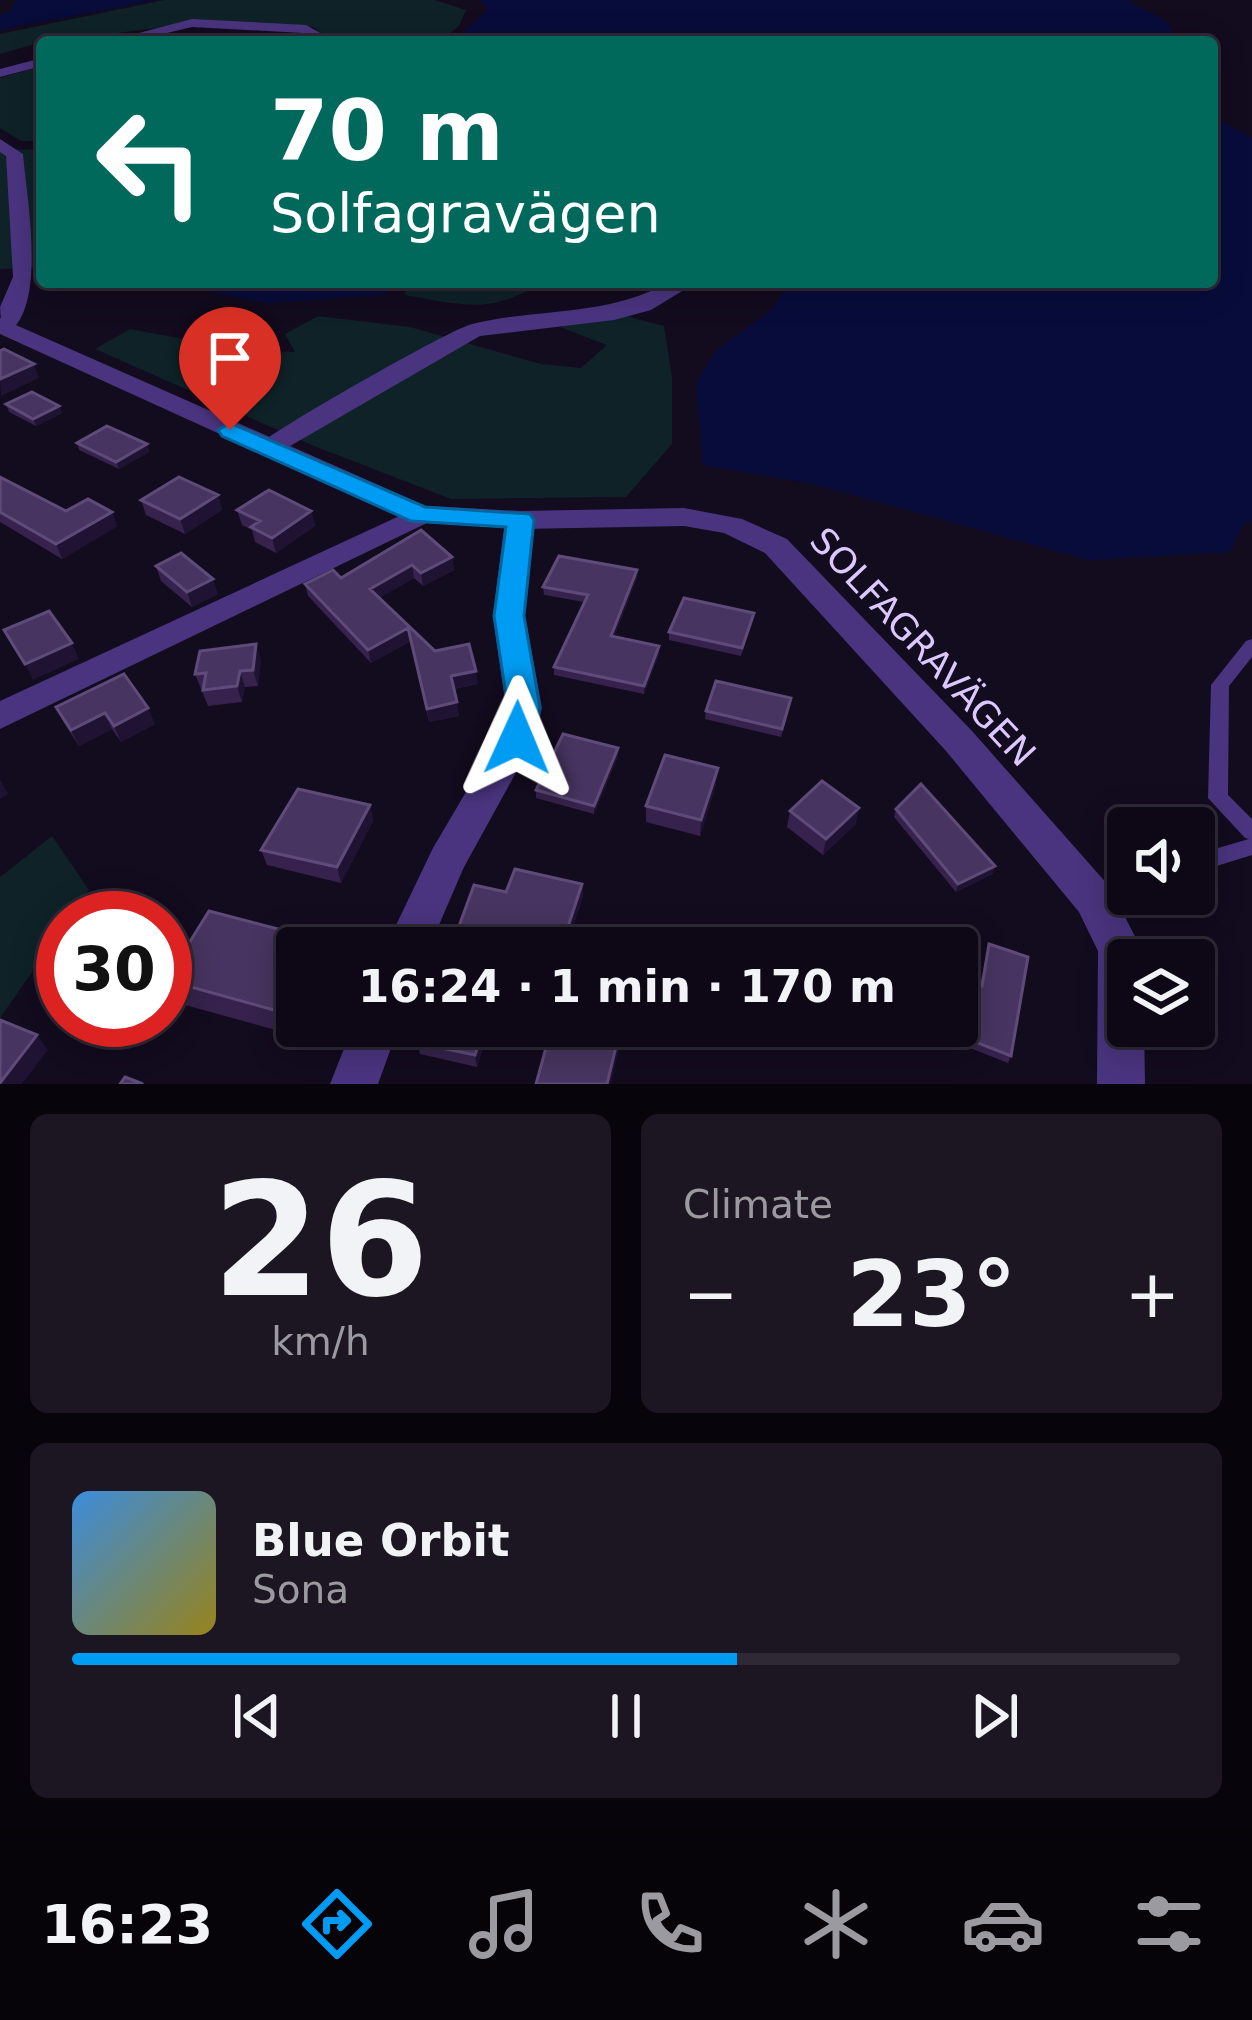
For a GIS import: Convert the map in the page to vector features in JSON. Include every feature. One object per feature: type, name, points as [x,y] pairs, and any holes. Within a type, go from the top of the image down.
[{"type":"street","points":[[136,36],[192,22],[306,29],[316,36]]},
{"type":"street","points":[[0,74],[36,64]]},
{"type":"street","points":[[0,143],[14,154],[24,277],[1,327]]},
{"type":"street","points":[[269,447],[474,330],[606,315],[643,305],[675,288]]},
{"type":"street","name":"SOLFAGRAVÄGEN","points":[[1,327],[421,515],[520,520],[704,519],[732,525],[776,546],[959,741],[1094,899],[1120,950],[1121,1084]]},
{"type":"street","points":[[0,716],[421,515]]},
{"type":"street","points":[[416,927],[439,876],[517,738],[524,708],[509,616],[520,520]]},
{"type":"street","points":[[354,1084],[368,1047]]},
{"type":"lane","points":[[1252,645],[1220,686],[1218,797],[1252,832]]},
{"type":"lane","points":[[1215,858],[1252,847]]},
{"type":"lane","points":[[1094,899],[1107,892]]},
{"type":"shaded area","points":[[17,0],[155,0],[0,30],[0,14],[8,13]]},
{"type":"shaded area","points":[[164,0],[435,0],[466,10],[459,26],[447,36],[326,36],[313,27],[217,21],[92,36],[36,36],[36,44],[0,54],[0,34]]},
{"type":"shaded area","points":[[478,0],[1126,0],[1168,22],[1174,36],[459,36],[489,9]]},
{"type":"shaded area","points":[[36,68],[36,141],[21,141],[0,128],[0,78]]},
{"type":"shaded area","points":[[1218,119],[1252,138],[1252,522],[1244,523],[1230,552],[1089,560],[813,484],[703,465],[696,383],[716,351],[771,310],[787,288],[1218,288]]},
{"type":"shaded area","points":[[0,149],[36,150],[36,268],[0,269]]},
{"type":"shaded area","points":[[190,288],[390,288],[385,295],[266,303]]},
{"type":"shaded area","points":[[408,288],[532,288],[476,305],[404,295]]},
{"type":"shaded area","points":[[619,314],[664,326],[672,377],[672,444],[626,497],[451,499],[314,446],[95,349],[130,329],[242,350],[295,352],[285,334],[318,316],[410,327],[541,364],[581,368],[607,345],[560,327]]},
{"type":"shaded area","points":[[52,836],[89,890],[36,891],[36,967],[0,1018],[0,877]]},
{"type":"building","points":[[0,351],[34,364],[0,379]]},
{"type":"building","points":[[32,392],[59,406],[33,419],[6,404]]},
{"type":"building","points":[[107,426],[147,444],[116,462],[77,443]]},
{"type":"building","points":[[0,477],[66,511],[88,499],[112,512],[56,544],[0,512]]},
{"type":"building","points":[[179,477],[218,495],[180,519],[141,500]]},
{"type":"building","points":[[269,490],[311,511],[272,538],[251,527],[260,521],[237,510]]},
{"type":"building","points":[[421,530],[452,557],[421,573],[412,565],[370,589],[435,651],[469,644],[476,671],[451,676],[457,702],[427,709],[408,628],[368,650],[305,584],[333,570],[341,578]]},
{"type":"building","points":[[181,553],[213,579],[187,592],[156,566]]},
{"type":"building","points":[[559,556],[637,570],[611,636],[659,646],[644,686],[554,667],[588,595],[543,587]]},
{"type":"building","points":[[684,598],[754,613],[742,648],[669,632]]},
{"type":"building","points":[[49,611],[72,643],[25,664],[4,630]]},
{"type":"building","points":[[256,644],[253,670],[240,671],[237,686],[203,690],[206,673],[195,674],[200,651]]},
{"type":"building","points":[[124,674],[148,708],[114,726],[105,713],[71,730],[56,707]]},
{"type":"building","points":[[716,681],[791,698],[782,729],[706,711]]},
{"type":"building","points":[[563,734],[618,748],[594,806],[536,790]]},
{"type":"building","points":[[665,755],[718,768],[701,820],[646,806]]},
{"type":"building","points":[[822,781],[859,808],[826,839],[790,811]]},
{"type":"building","points":[[921,784],[995,866],[958,884],[896,809]]},
{"type":"building","points":[[298,789],[370,805],[337,867],[261,850]]},
{"type":"building","points":[[515,869],[582,884],[568,927],[459,927],[474,885],[506,892]]},
{"type":"building","points":[[209,911],[276,928],[274,1010],[192,987],[192,938]]},
{"type":"building","points":[[989,944],[1028,957],[1011,1056],[978,1043],[978,985],[982,986]]},
{"type":"building","points":[[0,1020],[36,1036],[0,1083]]},
{"type":"building","points":[[436,1047],[477,1047],[475,1055]]},
{"type":"building","points":[[546,1047],[616,1047],[607,1084],[536,1084]]},
{"type":"route","points":[[230,430],[421,515],[520,520],[509,616],[524,708],[517,738]]}]
